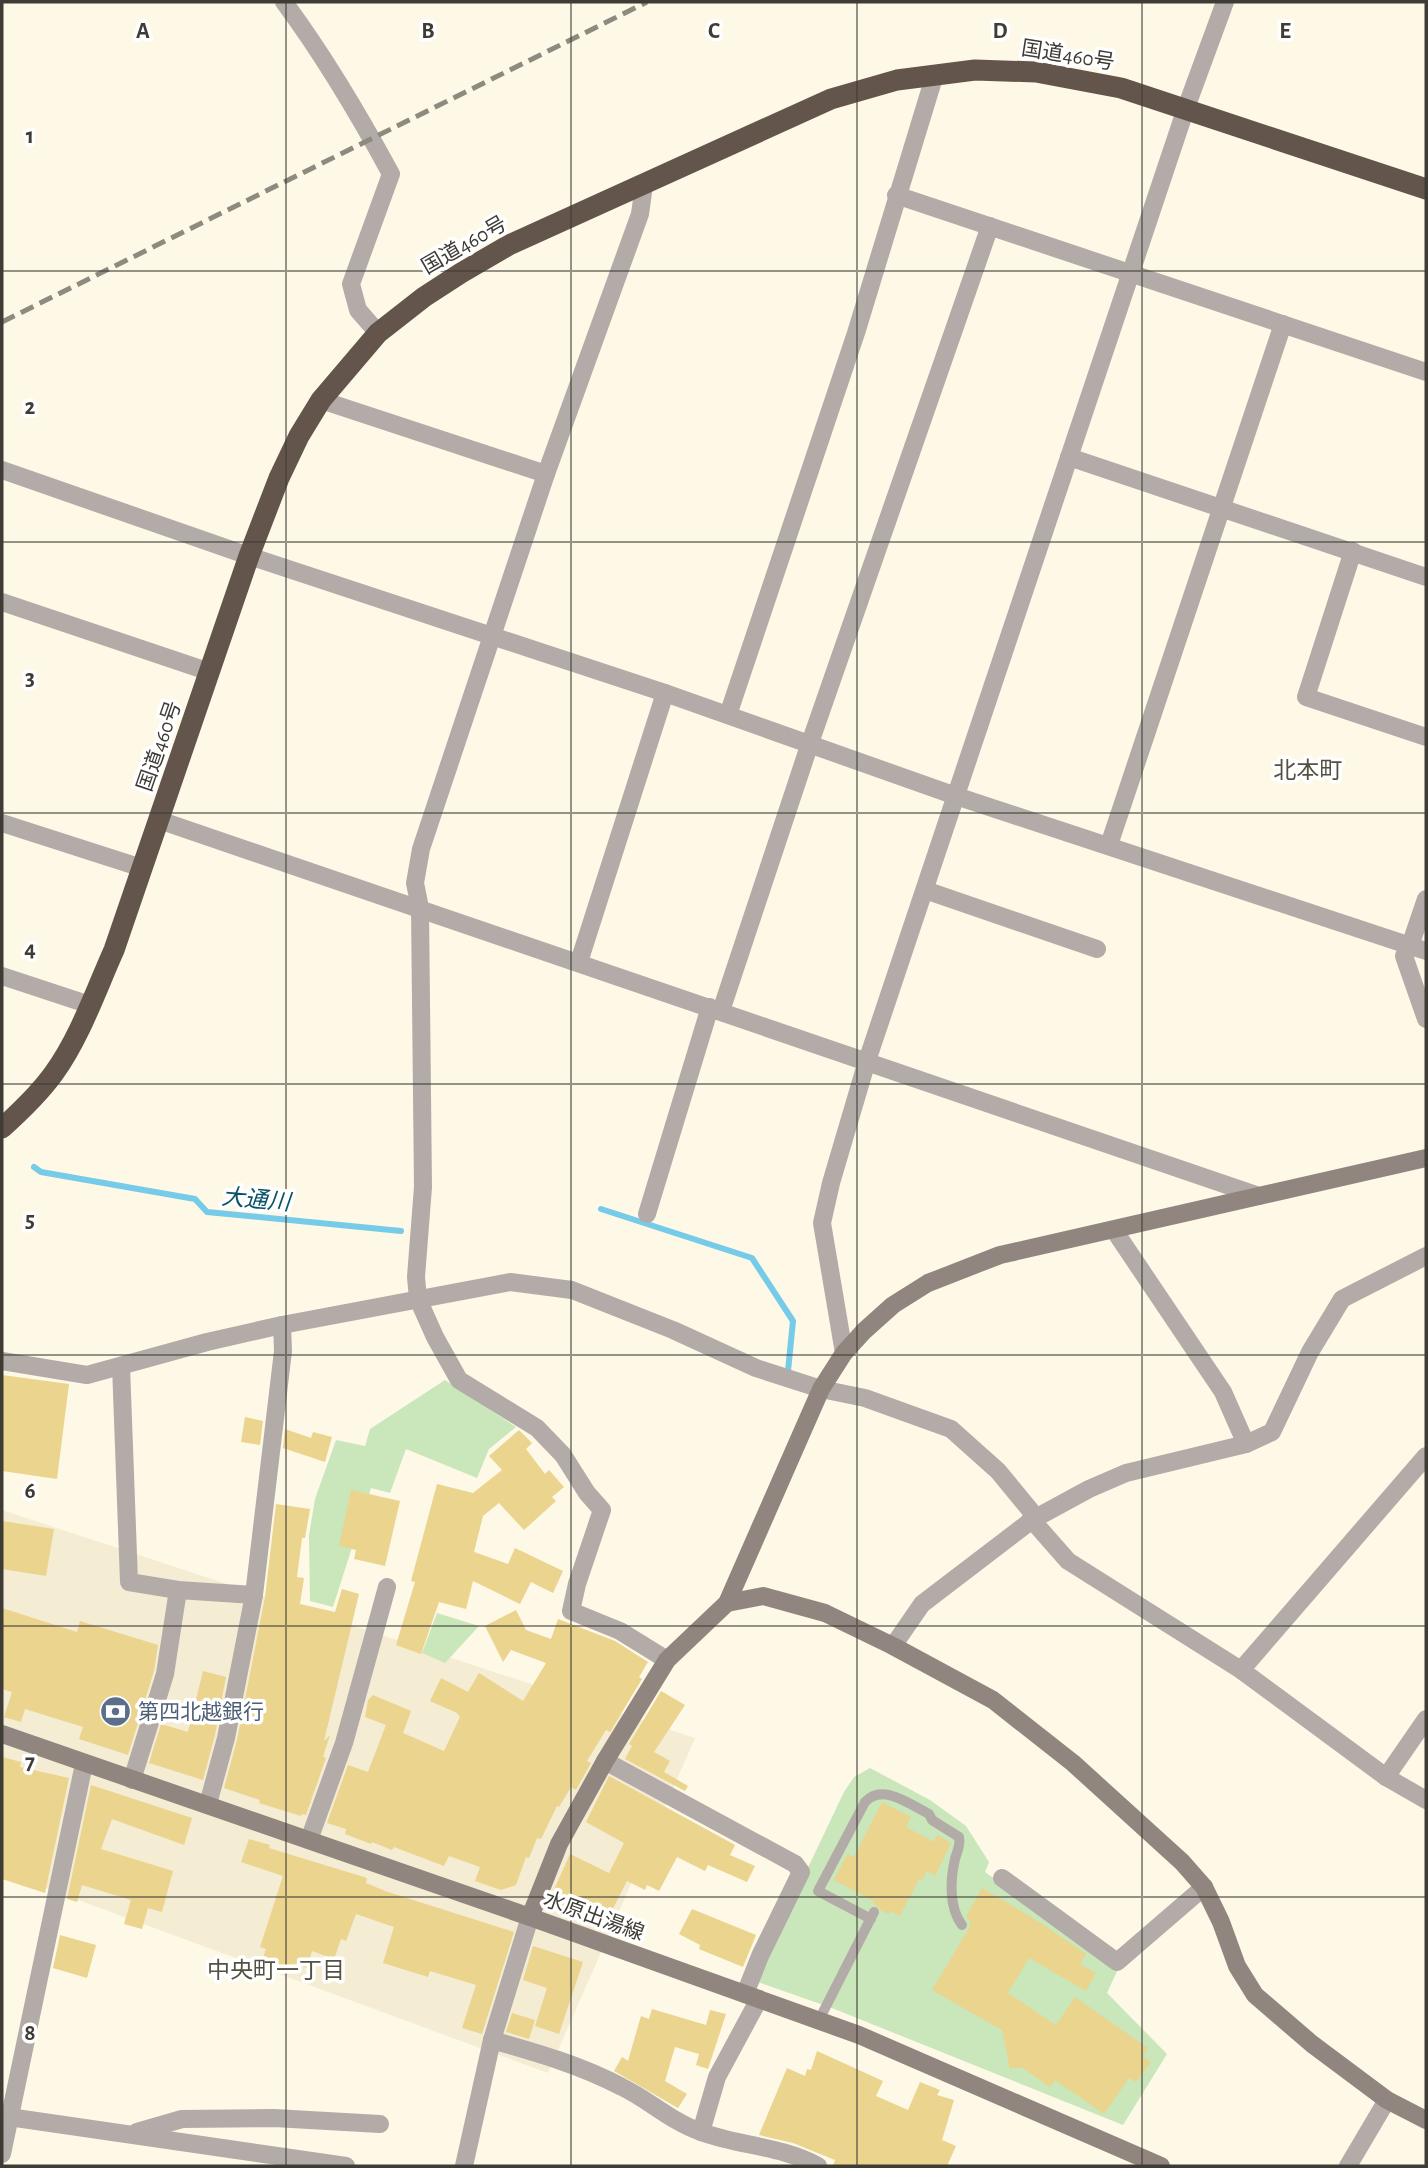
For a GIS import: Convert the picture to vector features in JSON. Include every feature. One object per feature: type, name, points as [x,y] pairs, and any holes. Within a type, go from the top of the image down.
[{"type":"highway","name":"国道460号","points":[[2,1128],[31,1101],[55,1071],[90,1005],[114,950],[249,556],[299,436],[321,400],[378,333],[424,297],[509,245],[831,99],[897,80],[975,70],[1036,72],[1121,88],[1426,190]]},
{"type":"street","points":[[284,2],[372,139],[391,174],[351,284],[358,310],[378,333]]},
{"type":"street","points":[[844,1353],[822,1223],[831,1183],[867,1061],[1186,108],[1224,2]]},
{"type":"street","points":[[728,715],[856,333],[935,75]]},
{"type":"street","points":[[644,185],[640,214],[491,636],[421,849],[415,883],[420,908],[423,1186],[416,1277],[418,1300],[459,1380],[537,1428],[563,1455],[587,1493],[603,1510],[577,1584],[571,1611],[620,1631],[667,1660]]},
{"type":"street","points":[[897,195],[1426,372]]},
{"type":"street","points":[[647,1214],[990,226]]},
{"type":"street","points":[[1108,845],[1283,324]]},
{"type":"street","points":[[321,400],[547,474]]},
{"type":"street","points":[[1069,457],[1426,577]]},
{"type":"street","points":[[2,470],[249,556],[665,693],[956,796],[1418,948]]},
{"type":"street","points":[[1353,551],[1306,697],[1426,737]]},
{"type":"street","points":[[2,602],[210,671]]},
{"type":"street","points":[[579,962],[665,693]]},
{"type":"street","points":[[159,820],[1259,1196]]},
{"type":"street","points":[[2,823],[142,868]]},
{"type":"street","points":[[925,890],[1097,949]]},
{"type":"street","points":[[1418,948],[1426,899]]},
{"type":"street","points":[[1418,948],[1404,956],[1426,1019]]},
{"type":"street","points":[[2,976],[90,1005]]},
{"type":"street","points":[[464,2166],[492,2040],[530,1917],[559,1844],[605,1760],[667,1660],[727,1603],[821,1389],[844,1353],[864,1331],[893,1305],[928,1283],[1000,1255],[1426,1158]]},
{"type":"street","points":[[1114,1230],[1223,1392],[1246,1444]]},
{"type":"street","points":[[893,1646],[922,1604],[1032,1520],[1088,1489],[1126,1474],[1246,1444],[1272,1432],[1310,1352],[1342,1299],[1426,1256]]},
{"type":"street","points":[[2,1361],[87,1375],[207,1342],[282,1325],[510,1282],[572,1290],[673,1330],[756,1368],[821,1389],[865,1398],[951,1429],[998,1471],[1031,1511],[1032,1520],[1068,1560],[1241,1670],[1385,1777],[1426,1800]]},
{"type":"street","points":[[208,1804],[226,1738],[254,1595],[283,1351],[282,1325]]},
{"type":"street","points":[[121,1366],[128,1582],[178,1590],[254,1595]]},
{"type":"street","points":[[1241,1670],[1426,1457]]},
{"type":"street","points":[[309,1840],[345,1743],[387,1587]]},
{"type":"street","points":[[132,1780],[166,1674],[178,1590]]},
{"type":"street","points":[[727,1603],[763,1596],[825,1613],[993,1700],[1073,1763],[1182,1862],[1204,1887],[1221,1922],[1237,1966],[1255,1995],[1312,2044],[1387,2100],[1426,2120]]},
{"type":"street","points":[[1385,1777],[1426,1719]]},
{"type":"street","name":"水原出湯線","points":[[2,1734],[530,1917],[859,2035],[1161,2166]]},
{"type":"street","points":[[605,1760],[794,1864],[801,1872],[760,1956],[752,1996],[717,2077],[701,2132]]},
{"type":"street","points":[[2,2154],[6,2116],[84,1763]]},
{"type":"street","points":[[1002,1878],[1117,1962],[1204,1887]]},
{"type":"street","points":[[492,2040],[561,2059],[624,2087],[669,2116],[701,2132],[801,2157],[818,2166]]},
{"type":"street","points":[[1348,2166],[1387,2100]]},
{"type":"street","points":[[6,2116],[346,2166]]},
{"type":"street","points":[[130,2134],[182,2119],[274,2118],[380,2124]]},
{"type":"lane","points":[[819,2021],[872,1915],[818,1891],[865,1802],[872,1794],[884,1793],[929,1814],[932,1820],[958,1837],[960,1843],[952,1884],[954,1914],[962,1925]]},
{"type":"shaded area","points":[[2,1510],[695,1738],[548,2073],[2,1872]]},
{"type":"green space","points":[[445,1380],[516,1427],[489,1449],[477,1478],[406,1449],[390,1493],[371,1488],[333,1607],[310,1601],[309,1535],[315,1499],[336,1440],[365,1446],[370,1429]]},
{"type":"green space","points":[[437,1613],[479,1626],[445,1663],[422,1653]]},
{"type":"green space","points":[[870,1768],[930,1800],[966,1826],[989,1862],[985,1872],[1118,1969],[1107,1993],[1167,2054],[1123,2125],[832,2008],[758,1982],[763,1962],[844,1792],[854,1777]]},
{"type":"building","points":[[2,1375],[69,1384],[57,1479],[2,1471]]},
{"type":"building","points":[[245,1417],[263,1421],[260,1445],[241,1442]]},
{"type":"building","points":[[285,1429],[311,1438],[313,1432],[332,1437],[325,1462],[283,1448]]},
{"type":"building","points":[[519,1430],[532,1443],[526,1449],[545,1474],[549,1470],[564,1487],[552,1497],[556,1501],[524,1530],[499,1503],[483,1516],[474,1552],[508,1564],[515,1548],[563,1571],[553,1593],[531,1582],[520,1604],[473,1581],[466,1609],[439,1602],[421,1654],[396,1645],[415,1582],[411,1581],[437,1484],[473,1493],[502,1470],[489,1456]]},
{"type":"building","points":[[351,1490],[400,1501],[385,1566],[354,1559],[356,1550],[339,1546]]},
{"type":"building","points":[[276,1504],[310,1509],[305,1538],[302,1538],[297,1577],[304,1578],[300,1604],[335,1612],[342,1589],[359,1594],[324,1741],[330,1735],[323,1757],[326,1758],[306,1815],[301,1816],[259,1803],[260,1800],[224,1788],[237,1740],[265,1597]]},
{"type":"building","points":[[2,1521],[54,1529],[46,1576],[2,1569]]},
{"type":"building","points":[[2,1608],[77,1632],[80,1621],[158,1645],[154,1671],[128,1755],[79,1739],[83,1727],[25,1709],[21,1722],[4,1717],[12,1692],[2,1689]]},
{"type":"building","points":[[516,1610],[526,1630],[551,1639],[558,1619],[615,1641],[648,1662],[639,1677],[642,1679],[610,1732],[606,1730],[587,1761],[591,1763],[576,1790],[571,1787],[559,1807],[557,1806],[541,1839],[537,1838],[529,1858],[526,1857],[516,1885],[501,1890],[475,1881],[480,1867],[449,1856],[444,1866],[394,1847],[392,1850],[372,1842],[371,1844],[345,1834],[346,1829],[327,1823],[348,1765],[368,1772],[386,1725],[365,1717],[368,1700],[373,1695],[411,1711],[403,1733],[444,1751],[460,1717],[457,1713],[430,1701],[441,1678],[468,1692],[479,1673],[523,1701],[546,1663],[511,1650],[503,1662],[485,1626]]},
{"type":"building","points":[[203,1671],[226,1677],[203,1780],[149,1763],[161,1724],[188,1732]]},
{"type":"building","points":[[661,1691],[685,1705],[654,1752],[670,1761],[664,1772],[688,1786],[685,1791],[625,1759],[632,1746],[629,1744]]},
{"type":"building","points":[[2,1757],[21,1762],[20,1767],[69,1778],[45,1893],[2,1879]]},
{"type":"building","points":[[609,1776],[735,1845],[730,1855],[755,1866],[747,1882],[708,1865],[705,1871],[677,1857],[659,1891],[647,1885],[645,1890],[627,1881],[607,1920],[604,1919],[599,1928],[548,1903],[570,1854],[609,1873],[624,1843],[586,1822]]},
{"type":"building","points":[[91,1785],[192,1818],[184,1845],[112,1819],[101,1849],[173,1871],[162,1912],[148,1908],[142,1929],[124,1924],[131,1900],[82,1885],[77,1902],[67,1899]]},
{"type":"building","points":[[882,1802],[911,1817],[906,1827],[934,1842],[937,1835],[951,1843],[935,1876],[927,1871],[922,1881],[919,1879],[900,1916],[890,1911],[888,1914],[882,1911],[875,1902],[834,1880],[847,1854],[854,1857]]},
{"type":"building","points":[[249,1839],[270,1845],[269,1848],[367,1878],[366,1883],[385,1891],[514,1932],[482,2034],[462,2028],[476,1985],[430,1971],[428,1977],[383,1963],[394,1927],[356,1914],[346,1941],[341,1939],[334,1959],[312,1951],[307,1968],[294,1964],[291,1973],[261,1964],[266,1949],[260,1947],[283,1876],[241,1862]]},
{"type":"building","points":[[982,1888],[1086,1954],[1080,1964],[1096,1973],[1086,1991],[1029,1958],[1008,1993],[1056,2025],[1075,1997],[1148,2048],[1142,2056],[1151,2062],[1136,2082],[1129,2078],[1104,2114],[1055,2080],[1050,2087],[1021,2067],[1010,2069],[1002,2030],[932,1990],[969,1928],[971,1923],[966,1916]]},
{"type":"building","points":[[692,1909],[756,1935],[743,1967],[699,1949],[700,1945],[679,1934]]},
{"type":"building","points":[[60,1935],[96,1945],[87,1978],[53,1968]]},
{"type":"building","points":[[533,1946],[583,1962],[559,2034],[535,2026],[547,1988],[523,1980]]},
{"type":"building","points":[[652,2009],[706,2025],[710,2010],[726,2014],[708,2069],[696,2065],[699,2054],[675,2047],[665,2081],[687,2094],[678,2108],[614,2071],[622,2057],[628,2061],[641,2016],[649,2019]]},
{"type":"building","points":[[512,2013],[535,2020],[529,2039],[506,2032]]},
{"type":"building","points":[[817,2051],[883,2081],[876,2096],[908,2110],[920,2082],[940,2090],[937,2095],[954,2100],[942,2140],[956,2146],[947,2166],[833,2166],[835,2160],[793,2143],[759,2135],[787,2068],[805,2076],[807,2069],[811,2070]]},
{"type":"waterway","name":"大通川","points":[[34,1167],[41,1172],[195,1199],[207,1212],[401,1231]]},
{"type":"waterway","name":"大通川","points":[[601,1209],[752,1258],[793,1321],[788,1371]]},
{"type":"railway","points":[[2,322],[647,2]]},
{"type":"place","name":"第四北越銀行","points":[[115,1712]]},
{"type":"district","name":"北本町","points":[[1308,770]]},
{"type":"district","name":"中央町一丁目","points":[[276,1970]]}]
